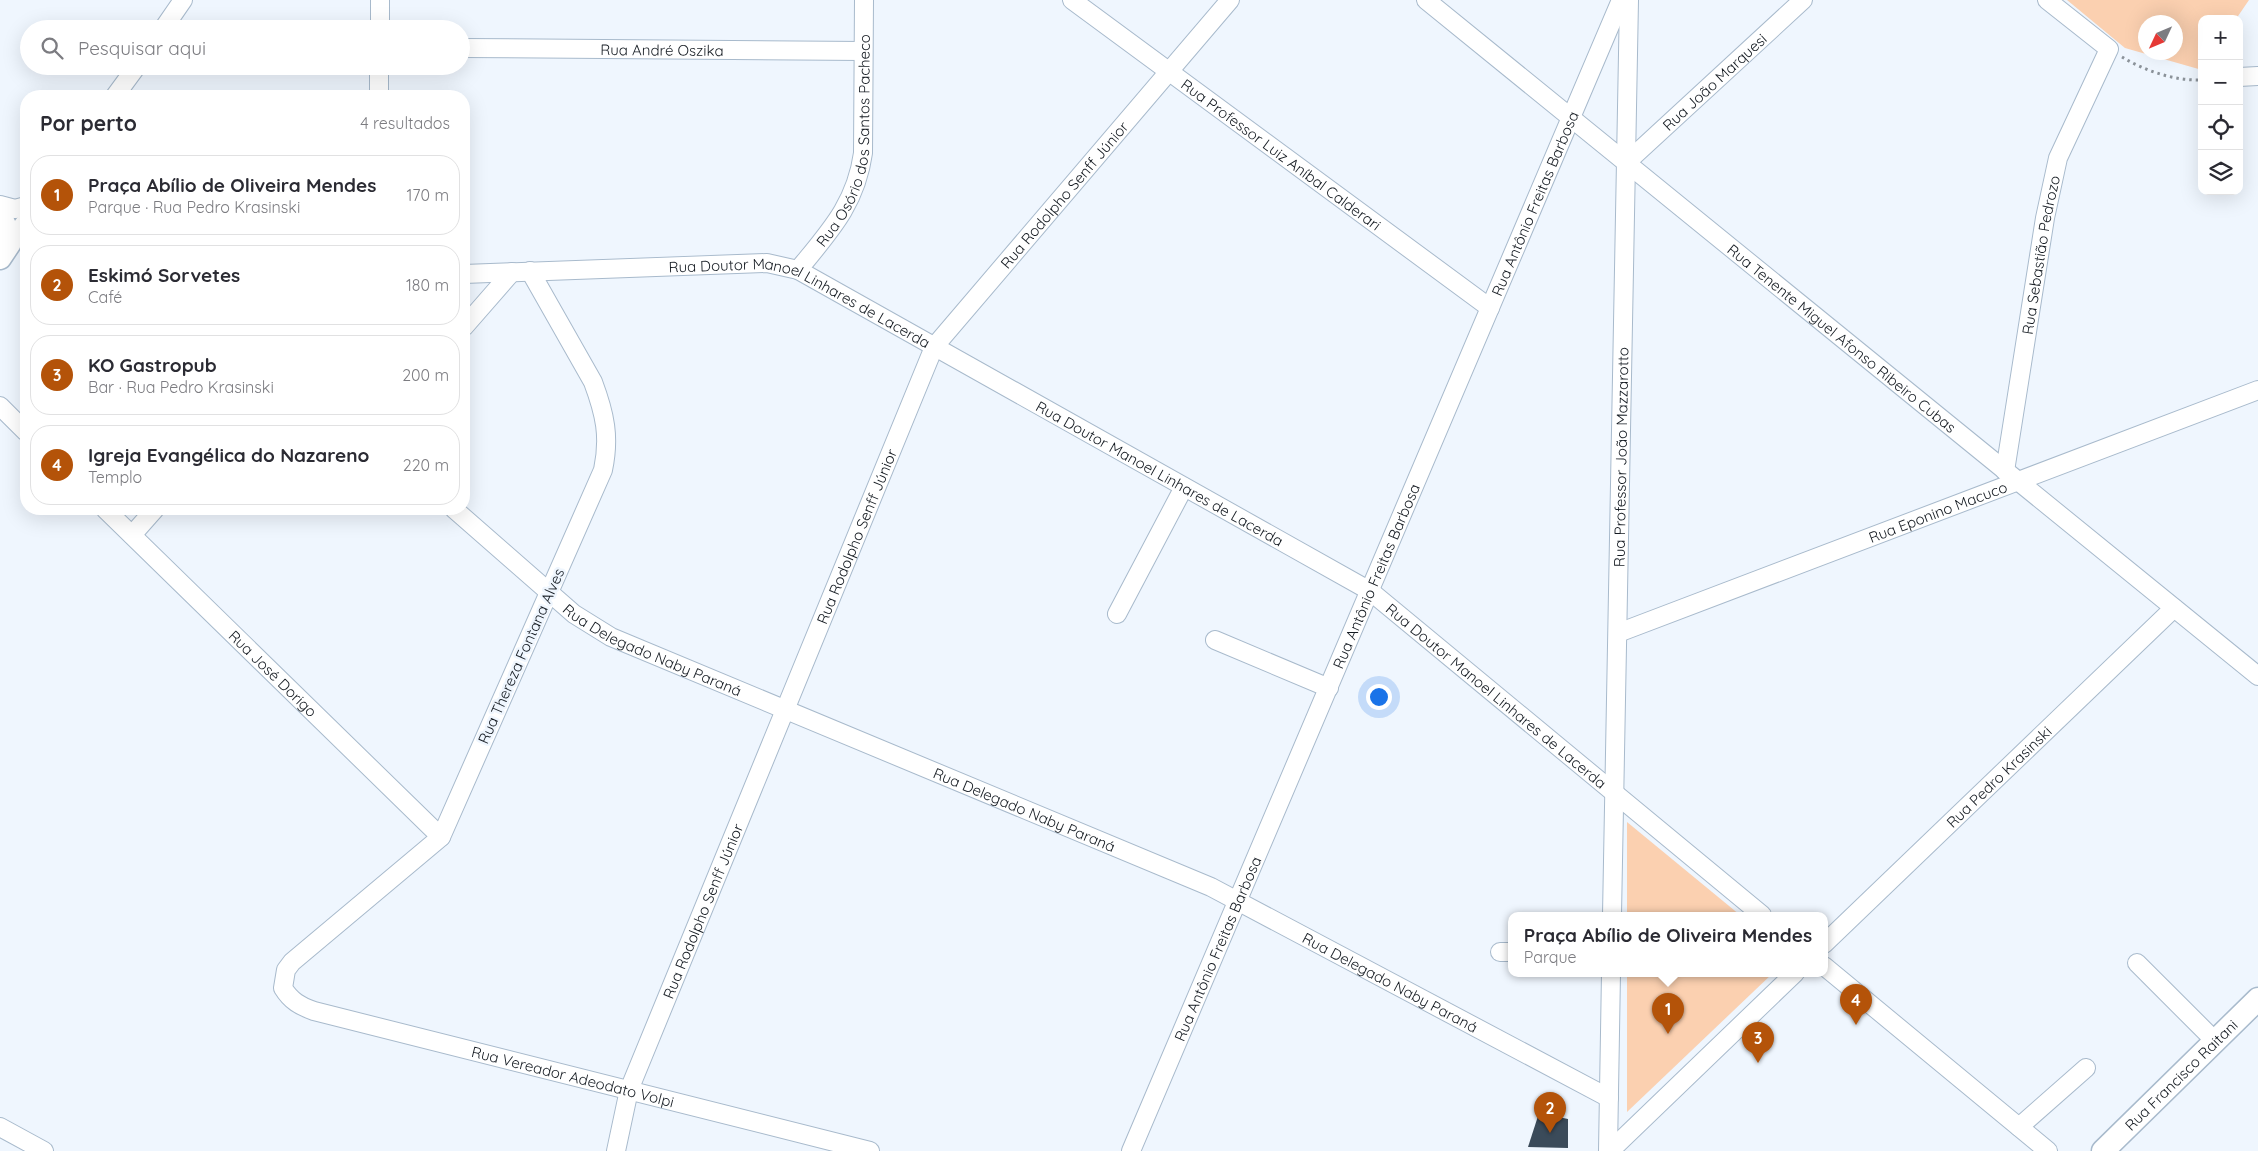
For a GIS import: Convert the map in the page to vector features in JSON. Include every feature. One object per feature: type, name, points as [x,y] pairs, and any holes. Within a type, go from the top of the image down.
[{"type":"main road","points":[[0,214],[8,232],[5,251]]},
{"type":"main road","name":"Rua Francisco Raitani","points":[[2104,1151],[2258,999]]},
{"type":"street","points":[[169,20],[183,0]]},
{"type":"street","points":[[380,0],[380,20]]},
{"type":"street","name":"Rua Osório dos Santos Pacheco","points":[[798,270],[837,222],[855,188],[863,153],[864,0]]},
{"type":"street","name":"Rua Professor Luiz Aníbal Calderari","points":[[1072,0],[1490,308]]},
{"type":"street","name":"Rua Rodolpho Senff Júnior","points":[[616,1151],[629,1090],[934,347],[1230,0]]},
{"type":"street","name":"Rua Tenente Miguel Afonso Ribeiro Cubas","points":[[1426,0],[2258,676]]},
{"type":"street","name":"Rua Antônio Freitas Barbosa","points":[[1131,1151],[1621,0]]},
{"type":"street","name":"Rua Professor João Mazzarotto","points":[[1612,912],[1629,0]]},
{"type":"street","name":"Rua João Marquesi","points":[[1626,163],[1802,0]]},
{"type":"street","points":[[2047,0],[2109,49]]},
{"type":"street","name":"Rua André Oszika","points":[[470,48],[863,52]]},
{"type":"street","name":"Rua Sebastião Pedrozo","points":[[2012,476],[2044,226],[2058,158],[2109,49]]},
{"type":"street","points":[[119,90],[130,75]]},
{"type":"street","points":[[379,75],[379,90]]},
{"type":"street","points":[[2243,77],[2258,76]]},
{"type":"street","points":[[0,204],[15,209],[20,208]]},
{"type":"street","points":[[5,251],[20,230]]},
{"type":"street","name":"Rua Doutor Manoel Linhares de Lacerda","points":[[470,274],[767,263],[798,270],[1370,591],[1614,795],[1758,912]]},
{"type":"street","points":[[470,321],[521,272]]},
{"type":"street","name":"Rua Thereza Fontana Alves","points":[[283,988],[286,970],[292,962],[441,837],[602,470],[607,448],[606,427],[593,382],[521,272]]},
{"type":"street","name":"Rua Eponino Macuco","points":[[1618,633],[2012,476],[2258,390]]},
{"type":"street","points":[[0,406],[20,426]]},
{"type":"street","points":[[1117,614],[1184,487]]},
{"type":"street","name":"Rua José Dorigo","points":[[111,515],[441,837]]},
{"type":"street","points":[[132,534],[149,515]]},
{"type":"street","name":"Rua Delegado Naby Paraná","points":[[461,515],[574,614],[611,637],[1194,879],[1238,900],[1609,1098]]},
{"type":"street","name":"Rua Pedro Krasinski","points":[[1828,940],[2174,608]]},
{"type":"street","points":[[1214,640],[1329,688]]},
{"type":"street","points":[[2137,963],[2215,1042]]},
{"type":"street","points":[[1828,969],[2048,1151]]},
{"type":"street","points":[[1609,1151],[1611,977]]},
{"type":"street","points":[[1609,1151],[1791,977]]},
{"type":"street","name":"Rua Vereador Adeodato Volpi","points":[[283,988],[289,998],[299,1006],[314,1011],[870,1151]]},
{"type":"street","points":[[2019,1127],[2086,1068]]},
{"type":"street","points":[[0,1127],[44,1151]]},
{"type":"path","points":[[2109,49],[2136,65],[2159,73],[2198,80]]},
{"type":"shaded area","points":[[2067,0],[2249,0],[2239,15],[2198,15],[2198,69],[2167,60],[2183,60],[2183,15],[2138,15],[2138,52],[2125,48]]},
{"type":"shaded area","points":[[1627,822],[1736,912],[1627,912]]},
{"type":"shaded area","points":[[1627,977],[1769,977],[1627,1112]]},
{"type":"building","points":[[1539,1113],[1568,1119],[1568,1148],[1528,1147]]},
{"type":"place","name":"Igreja Evangélica do Nazareno","points":[[1856,1025]]},
{"type":"place","name":"Praça Abílio de Oliveira Mendes","points":[[1668,1034]]},
{"type":"place","name":"KO Gastropub","points":[[1758,1063]]},
{"type":"place","name":"Eskimó Sorvetes","points":[[1550,1133]]}]
